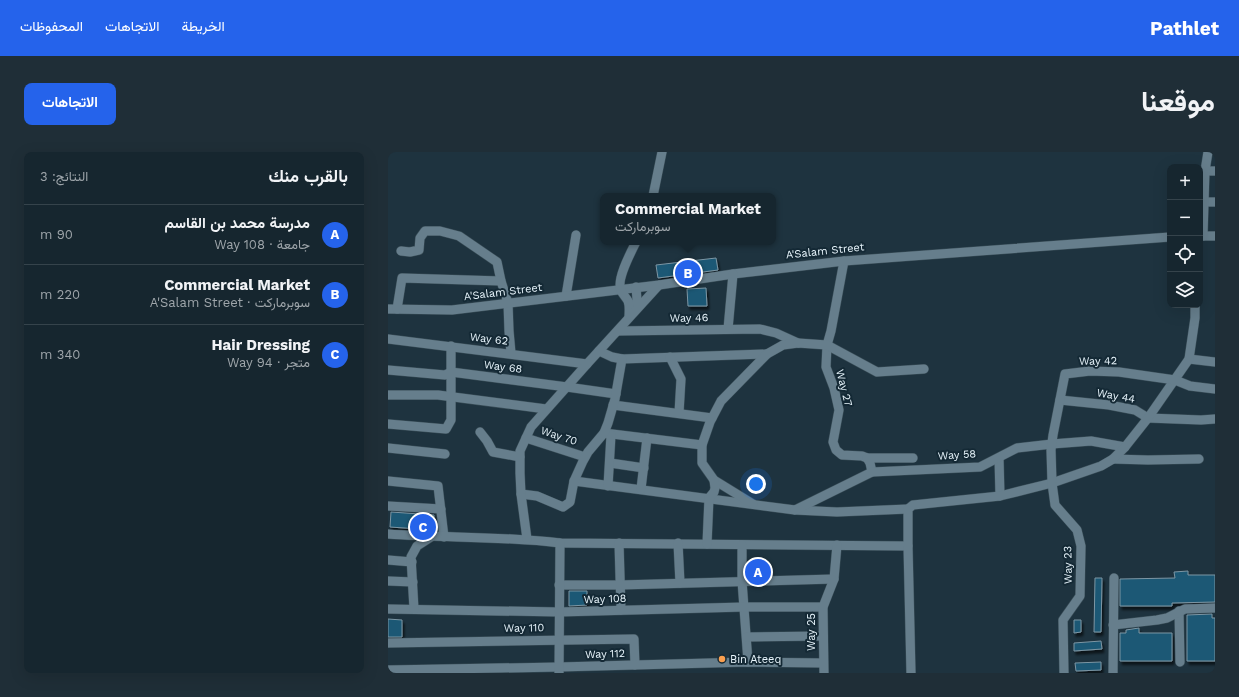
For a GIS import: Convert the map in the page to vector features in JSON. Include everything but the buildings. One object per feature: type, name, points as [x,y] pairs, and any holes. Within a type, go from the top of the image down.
[{"type":"street","points":[[654,193],[662,152]]},
{"type":"street","points":[[1208,152],[1203,202],[1215,202]]},
{"type":"street","points":[[1205,171],[1215,171]]},
{"type":"street","points":[[401,251],[410,252],[419,250],[420,238],[425,231],[440,231],[459,236],[497,262],[508,304],[511,353]]},
{"type":"street","points":[[566,296],[576,235]]},
{"type":"street","points":[[1203,236],[1215,236]]},
{"type":"street","name":"A'Salam Street","points":[[392,309],[452,310],[844,261],[1167,237]]},
{"type":"street","points":[[629,313],[628,301],[620,290],[622,275],[635,245]]},
{"type":"street","name":"Way 27","points":[[844,261],[827,345],[826,366],[834,388],[839,410],[833,442],[834,447],[842,455],[862,456],[867,458]]},
{"type":"street","points":[[728,329],[733,274]]},
{"type":"street","points":[[392,309],[402,278],[501,282]]},
{"type":"street","points":[[527,539],[520,473],[520,451],[531,427],[618,330],[629,313],[659,285]]},
{"type":"street","points":[[629,313],[632,293],[636,287]]},
{"type":"street","points":[[574,481],[795,510],[837,512],[908,509],[913,505],[1000,496],[1052,483],[1101,466],[1113,459],[1125,447],[1148,418],[1189,360],[1195,308]]},
{"type":"street","name":"Way 46","points":[[618,330],[760,329],[781,335],[798,343]]},
{"type":"street","name":"Way 62","points":[[388,339],[511,353],[587,364]]},
{"type":"street","points":[[753,504],[714,480],[702,463],[702,445],[712,418],[721,401],[766,354],[783,345],[798,343],[827,345],[877,372],[924,369]]},
{"type":"street","points":[[388,424],[446,428],[451,420],[451,346]]},
{"type":"street","points":[[599,351],[612,357],[622,359],[766,354]]},
{"type":"street","points":[[670,357],[681,379],[679,413]]},
{"type":"street","points":[[608,486],[610,463],[607,434],[622,359]]},
{"type":"street","points":[[1189,360],[1215,362]]},
{"type":"street","name":"Way 68","points":[[388,370],[435,375],[445,375],[451,372],[616,394]]},
{"type":"street","name":"Way 42","points":[[1052,483],[1052,444],[1065,374],[1090,371],[1119,372],[1175,380],[1190,386],[1215,389]]},
{"type":"street","points":[[388,396],[438,395],[546,409]]},
{"type":"street","name":"Way 44","points":[[1060,400],[1109,405],[1135,410],[1148,418],[1201,420],[1215,419]]},
{"type":"street","points":[[613,405],[712,418]]},
{"type":"street","points":[[480,432],[487,440],[493,452],[520,457]]},
{"type":"street","points":[[522,494],[537,496],[563,507],[570,502],[574,481],[588,452],[607,434],[702,445]]},
{"type":"street","name":"Way 70","points":[[526,438],[585,457]]},
{"type":"street","points":[[641,489],[647,438]]},
{"type":"street","name":"Way 58","points":[[795,510],[872,472],[980,467],[1017,448],[1052,444],[1091,441],[1125,447]]},
{"type":"street","points":[[388,448],[445,454]]},
{"type":"street","points":[[872,472],[867,458],[913,458]]},
{"type":"street","points":[[999,458],[1000,496]]},
{"type":"street","points":[[1113,459],[1199,459]]},
{"type":"street","points":[[610,463],[644,468]]},
{"type":"street","points":[[707,544],[709,498],[714,492],[714,480]]},
{"type":"street","points":[[388,481],[438,486],[444,537]]},
{"type":"street","name":"Way 23","points":[[1052,483],[1055,504],[1077,530],[1081,546],[1080,596],[1063,620],[1064,673]]},
{"type":"street","points":[[388,506],[441,509]]},
{"type":"street","points":[[908,509],[911,673]]},
{"type":"street","points":[[388,534],[431,537],[527,539],[560,543],[908,546]]},
{"type":"street","points":[[414,609],[411,557],[417,546],[431,537]]},
{"type":"street","points":[[559,670],[560,543]]},
{"type":"street","points":[[619,543],[621,610]]},
{"type":"street","points":[[678,543],[680,583]]},
{"type":"street","points":[[742,545],[742,581],[748,662]]},
{"type":"street","name":"Way 25","points":[[824,673],[823,607],[834,579],[837,545]]},
{"type":"street","points":[[388,560],[412,562]]},
{"type":"street","points":[[1113,673],[1114,578]]},
{"type":"street","points":[[559,585],[620,585],[834,579]]},
{"type":"street","points":[[388,581],[413,582]]},
{"type":"street","name":"Way 108","points":[[388,609],[559,612],[744,607],[823,607]]},
{"type":"street","points":[[1114,625],[1167,618],[1185,609],[1215,608]]},
{"type":"street","points":[[1179,611],[1180,662]]},
{"type":"street","points":[[747,637],[823,636]]},
{"type":"street","name":"Way 110","points":[[388,643],[634,639],[635,665]]},
{"type":"street","name":"Way 112","points":[[388,670],[559,670],[635,665],[748,662],[823,663]]},
{"type":"place","name":"Commercial Market","points":[[688,273]]},
{"type":"place","name":"Hair Dressing","points":[[423,527]]},
{"type":"place","name":"مدرسة محمد بن القاسم","points":[[758,572]]},
{"type":"place","name":"Bin Ateeq","points":[[722,659]]}]
